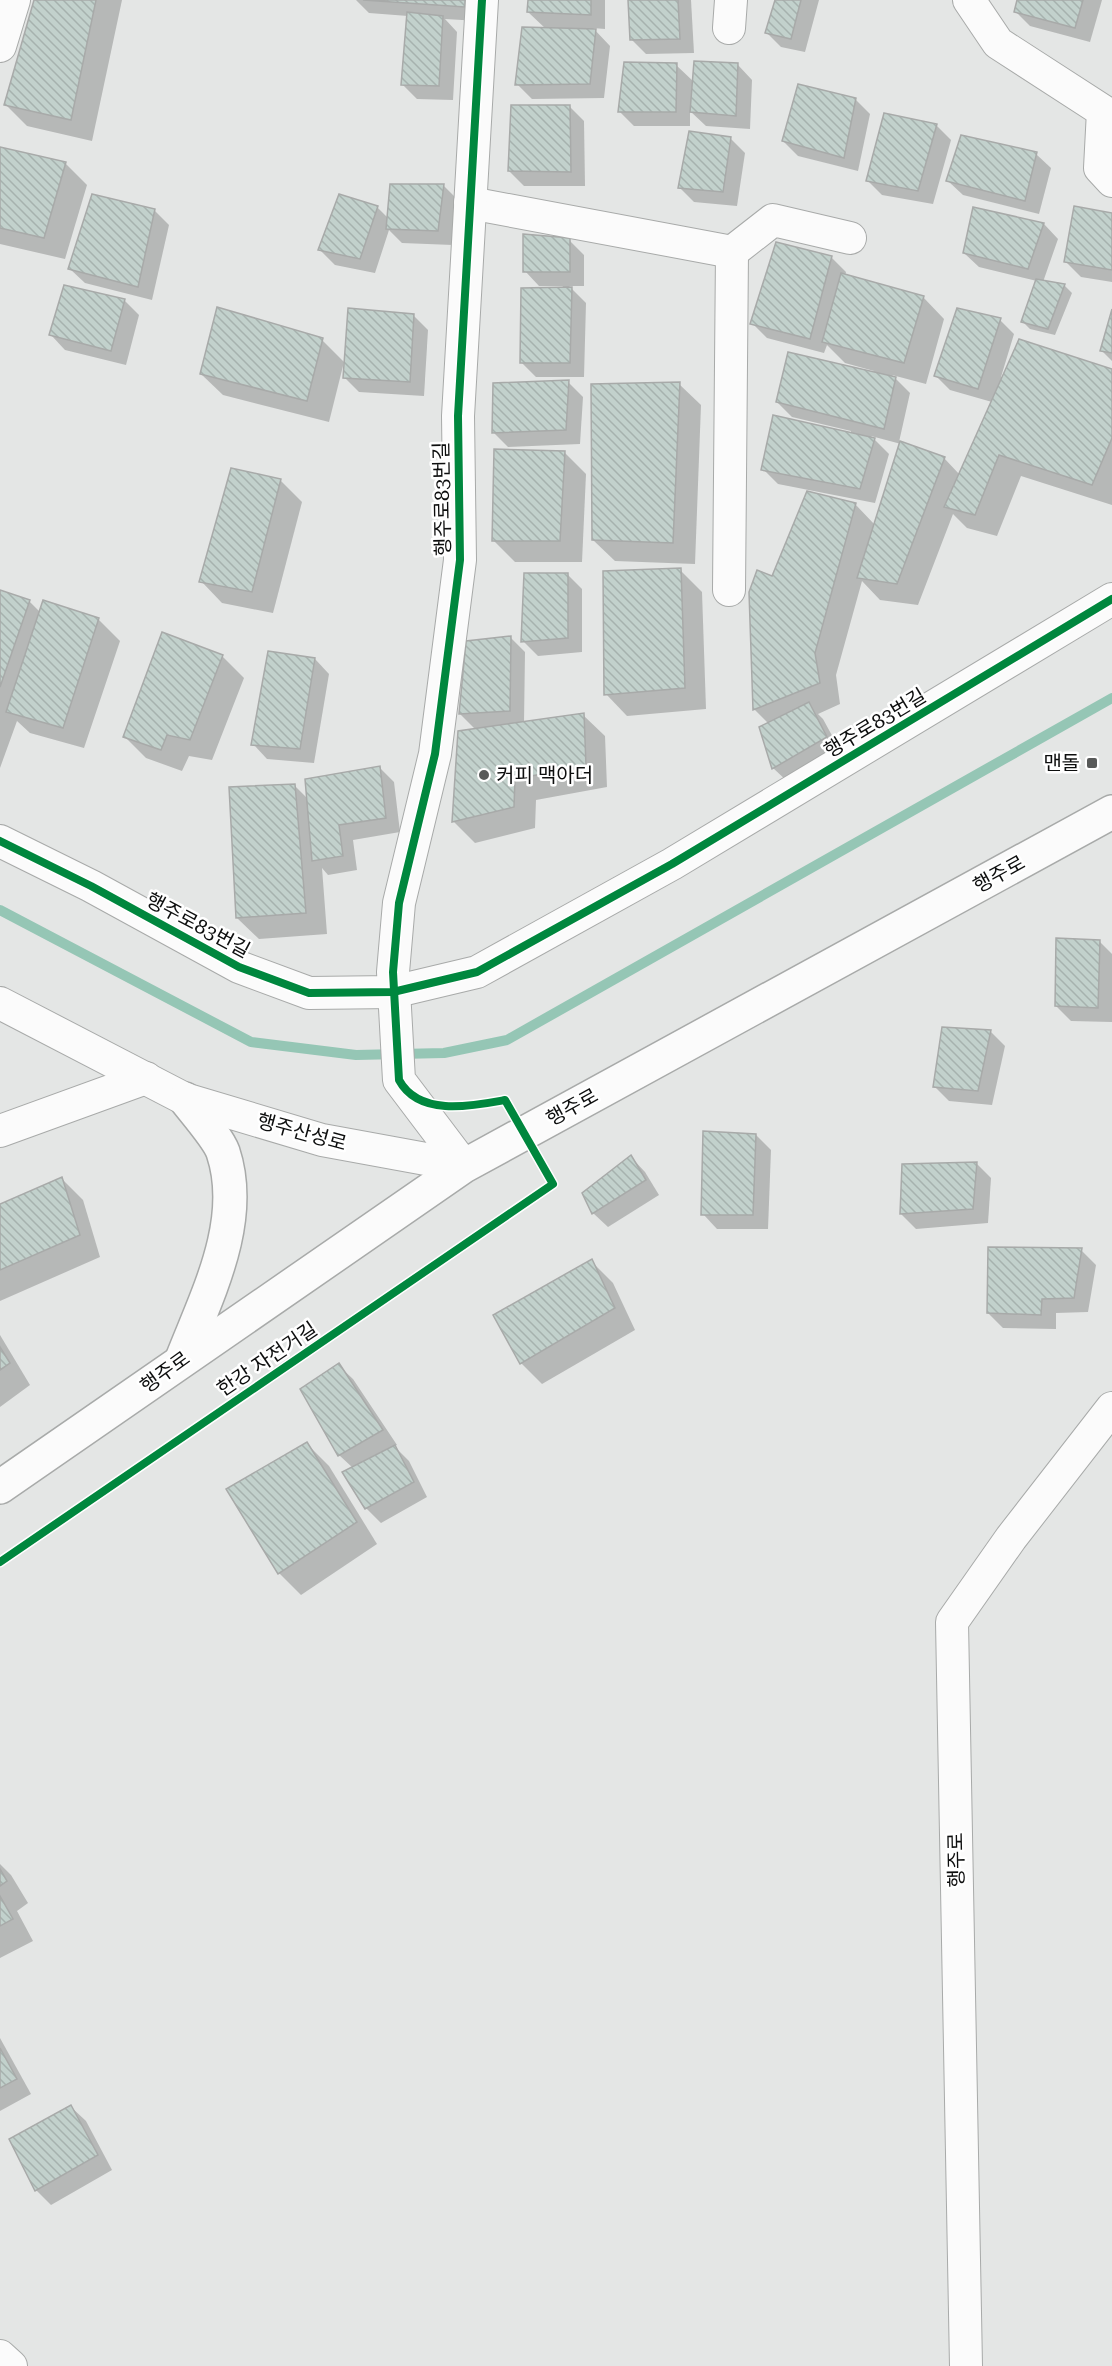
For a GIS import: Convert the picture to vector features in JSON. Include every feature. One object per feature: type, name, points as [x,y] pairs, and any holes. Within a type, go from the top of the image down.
[{"type":"main road","name":"행주로","points":[[0,1487],[464,1166],[1112,812]]},
{"type":"main road","points":[[182,1359],[221,1257],[229,1218],[230,1184],[222,1149],[185,1099]]},
{"type":"street","points":[[0,46],[14,0]]},
{"type":"street","name":"행주로83번길","points":[[393,992],[399,903],[435,754],[460,560],[458,416],[482,0]]},
{"type":"street","points":[[969,0],[998,43],[1103,111],[1100,168],[1112,181]]},
{"type":"street","points":[[470,202],[732,252],[773,220],[850,238]]},
{"type":"street","points":[[729,590],[732,252]]},
{"type":"street","name":"행주로83번길","points":[[0,841],[91,886],[240,967],[309,993],[393,992],[477,972],[672,864],[1112,599]]},
{"type":"street","points":[[393,992],[399,1080],[464,1166]]},
{"type":"street","name":"행주산성로","points":[[0,1003],[185,1099],[322,1140],[464,1166]]},
{"type":"street","points":[[0,1131],[146,1078]]},
{"type":"street","name":"행주로","points":[[966,2366],[952,1622],[1011,1538],[1112,1407]]},
{"type":"street","points":[[0,2356],[11,2366]]},
{"type":"building","points":[[34,0],[96,0],[71,120],[4,105]]},
{"type":"building","points":[[363,0],[465,0],[465,7]]},
{"type":"building","points":[[528,0],[591,0],[591,15],[527,12]]},
{"type":"building","points":[[628,0],[678,0],[680,39],[630,40]]},
{"type":"building","points":[[775,0],[801,0],[791,39],[765,33]]},
{"type":"building","points":[[1017,0],[1083,0],[1075,28],[1014,12]]},
{"type":"building","points":[[407,12],[443,16],[439,86],[401,85]]},
{"type":"building","points":[[522,27],[596,29],[590,84],[515,85]]},
{"type":"building","points":[[694,61],[738,63],[736,116],[690,112]]},
{"type":"building","points":[[624,62],[677,63],[676,112],[618,112]]},
{"type":"building","points":[[798,84],[856,98],[844,158],[782,141]]},
{"type":"building","points":[[511,105],[570,105],[571,172],[508,171]]},
{"type":"building","points":[[884,113],[937,124],[918,191],[866,181]]},
{"type":"building","points":[[689,131],[731,137],[723,192],[678,188]]},
{"type":"building","points":[[961,135],[1037,152],[1025,201],[946,181]]},
{"type":"building","points":[[0,147],[66,162],[44,238],[0,228]]},
{"type":"building","points":[[390,184],[444,184],[438,231],[386,229]]},
{"type":"building","points":[[92,194],[155,209],[138,287],[68,269]]},
{"type":"building","points":[[339,194],[378,206],[360,259],[318,250]]},
{"type":"building","points":[[1074,206],[1112,213],[1112,270],[1064,262]]},
{"type":"building","points":[[973,207],[1044,223],[1028,269],[963,253]]},
{"type":"building","points":[[523,234],[570,238],[570,272],[523,272]]},
{"type":"building","points":[[776,242],[832,256],[810,339],[750,324]]},
{"type":"building","points":[[841,273],[924,296],[904,363],[822,342]]},
{"type":"building","points":[[1036,279],[1065,284],[1048,329],[1021,322]]},
{"type":"building","points":[[64,285],[125,299],[111,351],[49,335]]},
{"type":"building","points":[[572,287],[570,363],[520,363],[521,288]]},
{"type":"building","points":[[217,307],[323,338],[307,401],[200,374]]},
{"type":"building","points":[[348,308],[414,314],[410,382],[343,378]]},
{"type":"building","points":[[957,308],[1001,318],[978,389],[934,376]]},
{"type":"building","points":[[1112,309],[1112,353],[1100,351]]},
{"type":"building","points":[[1019,339],[1112,369],[1112,438],[1092,485],[999,455],[975,515],[944,507]]},
{"type":"building","points":[[788,352],[896,377],[884,429],[776,402]]},
{"type":"building","points":[[569,380],[566,430],[492,433],[493,383]]},
{"type":"building","points":[[680,382],[673,543],[592,540],[591,384]]},
{"type":"building","points":[[773,415],[875,438],[860,489],[761,470]]},
{"type":"building","points":[[900,441],[945,457],[897,584],[857,578]]},
{"type":"building","points":[[494,449],[565,451],[560,541],[492,541]]},
{"type":"building","points":[[231,468],[281,479],[252,592],[199,582]]},
{"type":"building","points":[[807,491],[856,503],[815,653],[820,683],[753,710],[749,592],[757,570],[772,576]]},
{"type":"building","points":[[681,568],[685,688],[604,695],[603,571]]},
{"type":"building","points":[[524,573],[568,573],[568,638],[521,642]]},
{"type":"building","points":[[0,590],[30,600],[0,687]]},
{"type":"building","points":[[43,600],[99,618],[63,728],[6,712]]},
{"type":"building","points":[[162,632],[223,655],[190,740],[167,735],[161,750],[123,737]]},
{"type":"building","points":[[511,636],[510,711],[459,714],[466,641]]},
{"type":"building","points":[[268,651],[315,658],[300,749],[251,745]]},
{"type":"building","points":[[809,702],[827,737],[772,769],[759,727]]},
{"type":"building","points":[[584,713],[586,766],[515,779],[514,807],[452,822],[458,731]]},
{"type":"building","points":[[380,766],[386,818],[339,825],[343,856],[312,861],[305,779]]},
{"type":"building","points":[[295,784],[306,913],[236,918],[229,787]]},
{"type":"building","points":[[1056,938],[1100,940],[1098,1008],[1055,1006]]},
{"type":"building","points":[[942,1027],[991,1030],[978,1091],[933,1087]]},
{"type":"building","points":[[703,1131],[756,1134],[753,1215],[701,1215]]},
{"type":"building","points":[[631,1155],[646,1180],[592,1214],[582,1193]]},
{"type":"building","points":[[977,1162],[973,1209],[900,1214],[902,1164]]},
{"type":"building","points":[[62,1177],[80,1235],[0,1270],[0,1204]]},
{"type":"building","points":[[988,1247],[1082,1248],[1074,1298],[1042,1299],[1041,1315],[987,1313]]},
{"type":"building","points":[[592,1259],[615,1308],[520,1364],[493,1315]]},
{"type":"building","points":[[0,1347],[10,1363],[0,1370]]},
{"type":"building","points":[[339,1363],[383,1430],[338,1456],[300,1389]]},
{"type":"building","points":[[307,1442],[357,1522],[278,1574],[226,1489]]},
{"type":"building","points":[[395,1445],[414,1482],[365,1509],[342,1472]]},
{"type":"building","points":[[0,1869],[7,1881],[0,1886]]},
{"type":"building","points":[[0,1896],[13,1919],[0,1926]]},
{"type":"building","points":[[0,2048],[17,2079],[0,2088]]},
{"type":"building","points":[[71,2105],[98,2155],[35,2191],[9,2139]]},
{"type":"waterway","points":[[0,910],[251,1042],[356,1055],[444,1053],[507,1040],[1112,698]]},
{"type":"cycle path","name":"한강 자전거길","points":[[0,1562],[553,1184],[505,1100],[462,1106],[433,1104],[419,1100],[408,1092],[399,1080],[393,972],[399,903],[435,754],[460,560],[458,416],[482,0]]},
{"type":"cycle path","points":[[0,841],[91,886],[239,967],[309,993],[393,992],[477,972],[672,864],[1112,599]]},
{"type":"place","name":"맨돌","points":[[1092,763]]},
{"type":"place","name":"커피 맥아더","points":[[484,775]]}]
